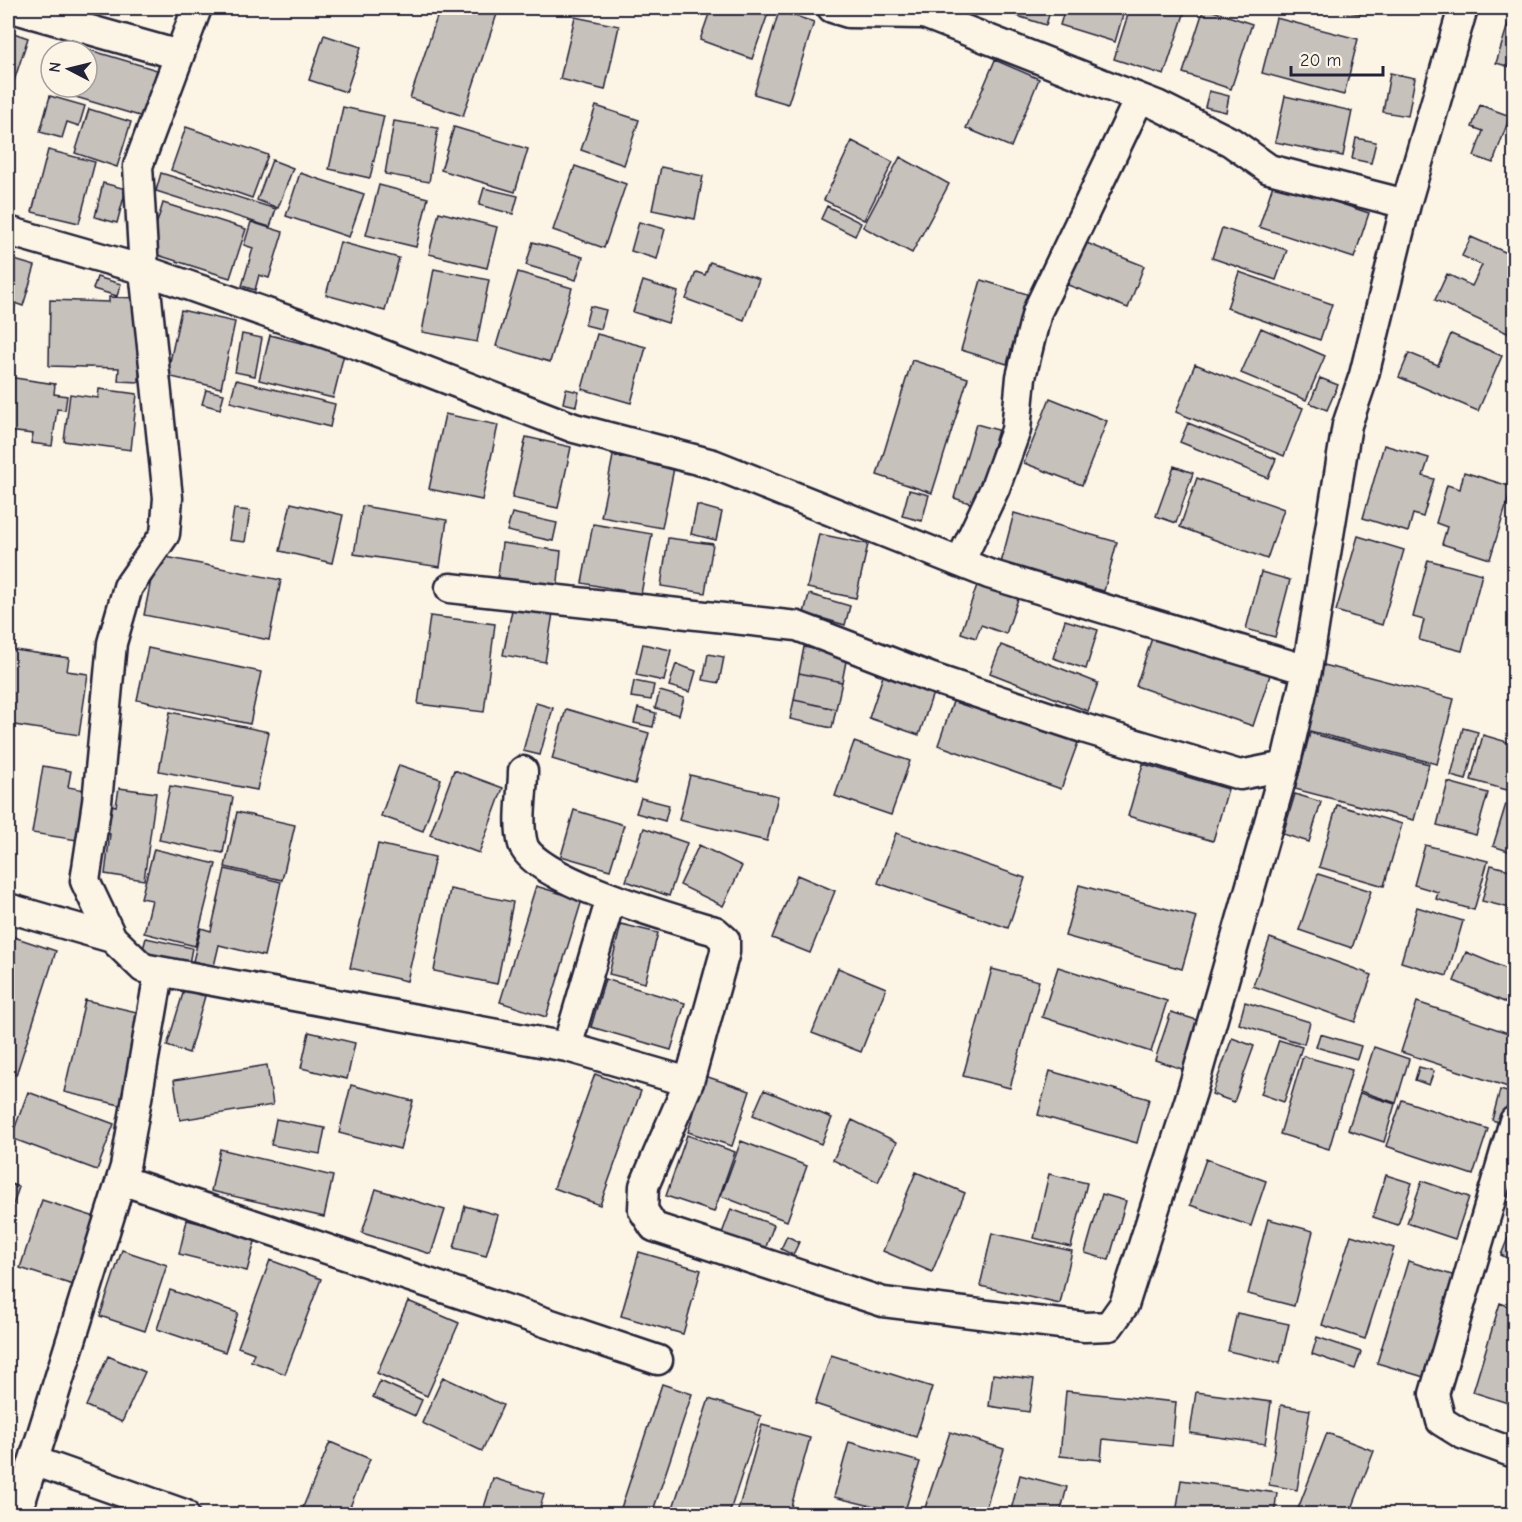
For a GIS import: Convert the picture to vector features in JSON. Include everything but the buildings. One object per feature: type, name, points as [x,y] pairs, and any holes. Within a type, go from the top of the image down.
[{"type":"street","points":[[12,8],[179,55]]},
{"type":"street","points":[[17,1515],[121,1180],[159,973],[142,968],[111,938],[85,880],[97,802],[112,643],[128,587],[165,534],[168,498],[144,270],[138,166],[197,8]]},
{"type":"street","points":[[832,8],[848,14],[924,14],[1189,120],[1231,142],[1269,170],[1406,204]]},
{"type":"street","points":[[524,771],[523,845],[538,864],[611,898],[715,932],[725,940],[725,952],[689,1083],[644,1186],[643,1210],[654,1227],[883,1302],[1085,1327],[1108,1326],[1124,1305],[1192,1092],[1285,766],[1307,670],[1347,425],[1364,375],[1406,204],[1463,8]]},
{"type":"street","points":[[960,562],[995,488],[1016,430],[1021,377],[1037,312],[1138,99]]},
{"type":"street","points":[[8,231],[144,270],[361,346],[574,428],[712,464],[960,562],[1076,601],[1307,670]]},
{"type":"street","points":[[450,588],[797,626],[932,678],[1086,729],[1240,775],[1285,766]]},
{"type":"street","points":[[567,1047],[611,898]]},
{"type":"street","points":[[8,908],[111,938]]},
{"type":"street","points":[[142,968],[567,1047],[689,1083]]},
{"type":"street","points":[[1515,1121],[1434,1394],[1441,1421],[1462,1434],[1515,1453]]},
{"type":"street","points":[[121,1180],[658,1360]]},
{"type":"street","points":[[34,1461],[184,1515]]}]
